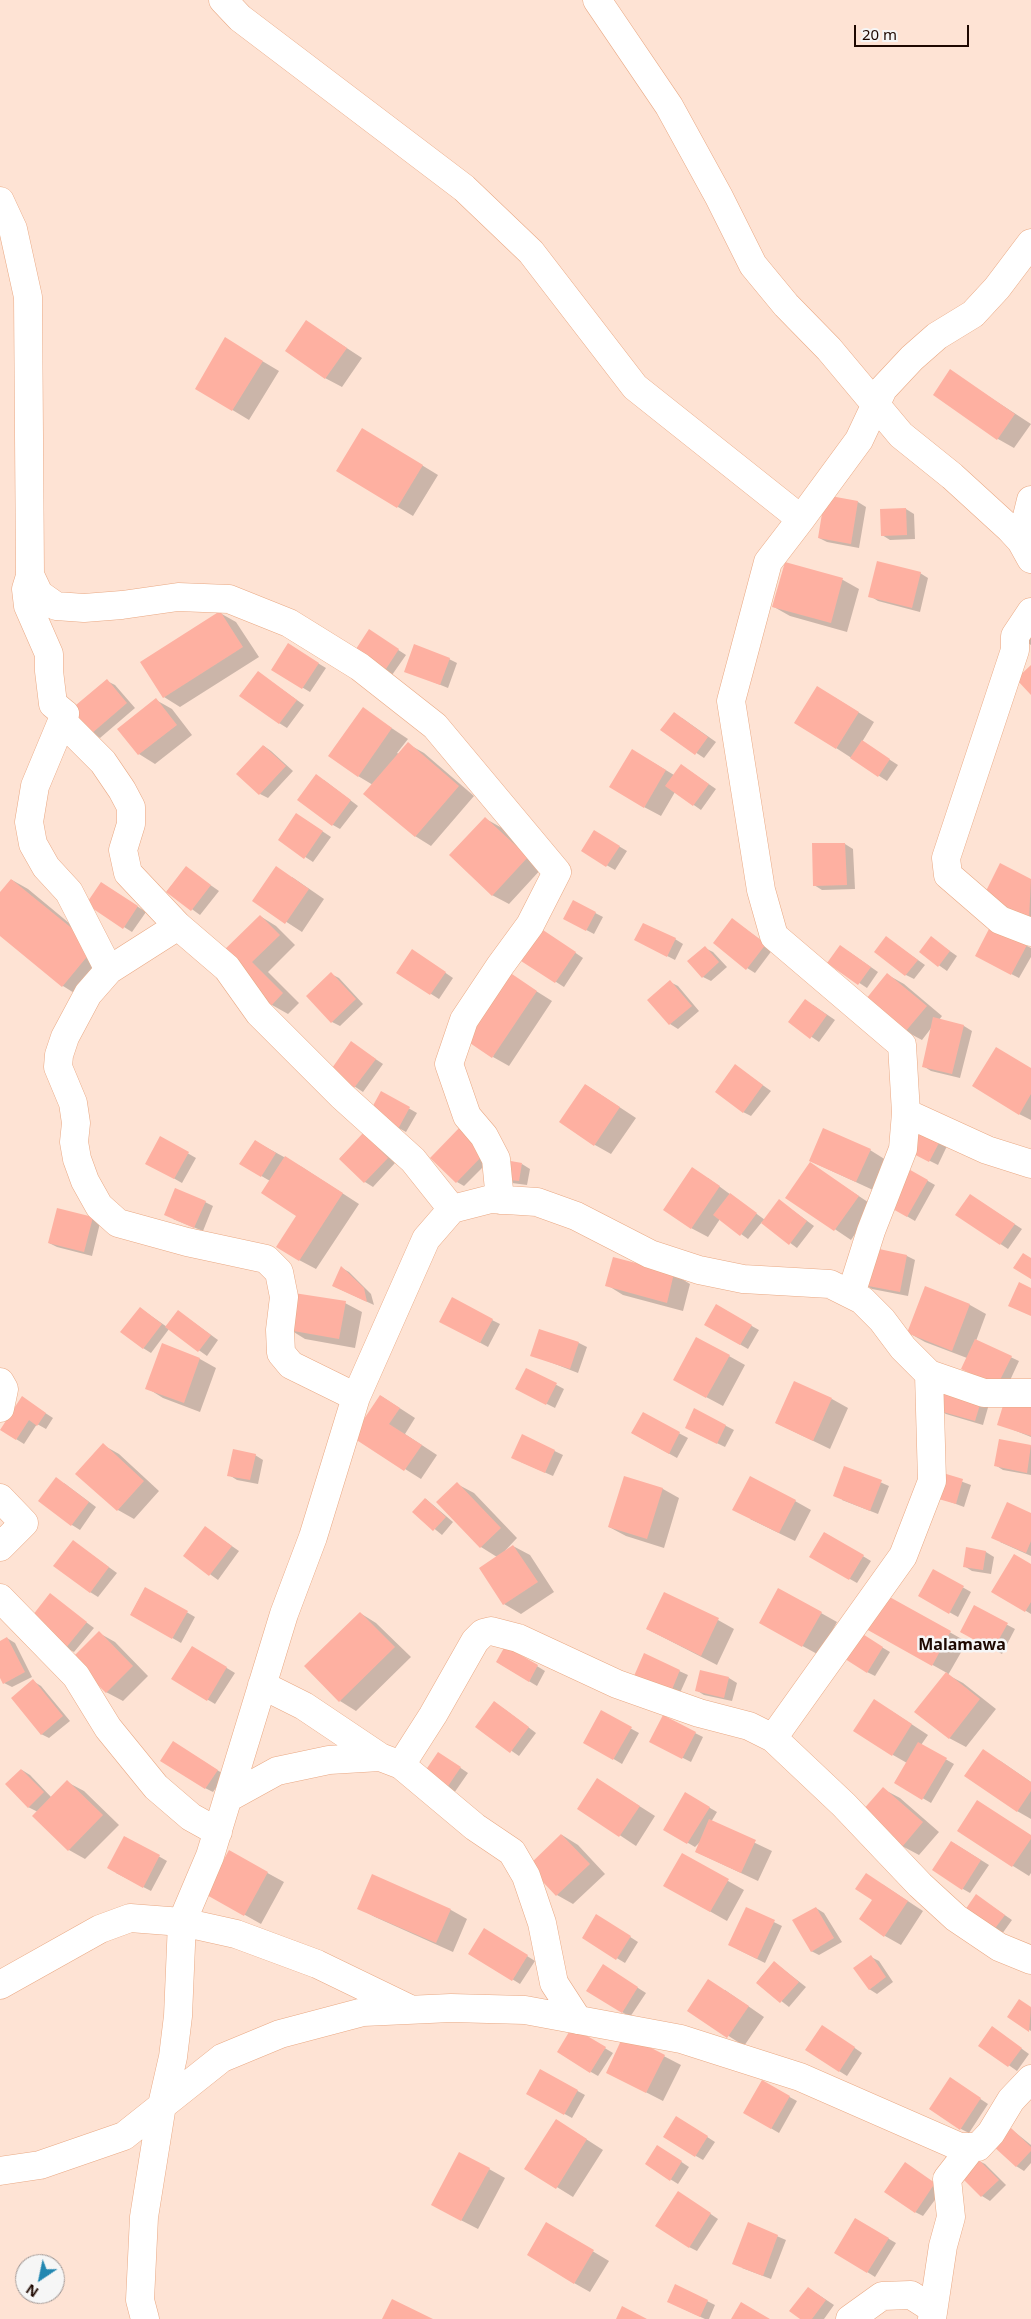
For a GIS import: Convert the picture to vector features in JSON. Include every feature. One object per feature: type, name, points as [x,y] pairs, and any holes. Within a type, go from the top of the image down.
[{"type":"street","points":[[223,0],[240,18],[464,188],[532,252],[635,387],[801,519]]},
{"type":"street","points":[[597,0],[669,106],[719,197],[753,265],[786,305],[829,348],[901,435],[952,476],[1026,550]]},
{"type":"street","points":[[0,201],[13,229],[28,297],[30,575],[26,589],[28,606],[49,654],[53,704],[65,714]]},
{"type":"street","points":[[851,1294],[871,1231],[902,1149],[906,1114],[902,1045],[774,936],[761,890],[732,701],[768,562],[859,440],[883,389],[912,358],[937,336],[973,314],[997,288],[1031,243]]},
{"type":"street","points":[[1026,550],[1031,500]]},
{"type":"street","points":[[30,575],[39,594],[56,606],[93,607],[178,597],[229,599],[289,623],[360,667],[434,726],[557,872],[530,925],[464,1020],[449,1064],[467,1116],[484,1136],[496,1159],[500,1200]]},
{"type":"street","points":[[1031,612],[1015,636],[1015,650],[946,858],[948,875],[1000,920],[1031,932]]},
{"type":"street","points":[[65,714],[64,722],[103,762],[131,807],[130,824],[124,850],[128,873],[178,926],[227,968],[259,1013],[342,1096],[414,1160],[452,1209]]},
{"type":"street","points":[[65,714],[35,786],[29,822],[30,830],[33,844],[46,867],[68,892],[109,970]]},
{"type":"street","points":[[178,926],[109,970],[88,994],[65,1037],[59,1055],[58,1068],[73,1103],[76,1123],[74,1142],[77,1159],[85,1181],[99,1206],[118,1223],[188,1242],[266,1259],[279,1272],[284,1297],[280,1330],[281,1353],[290,1365],[356,1398]]},
{"type":"street","points":[[906,1114],[987,1150],[1031,1164]]},
{"type":"street","points":[[137,2313],[144,2217],[162,2105],[173,2057],[178,2016],[182,1922],[218,1832],[284,1614],[313,1537],[356,1398],[426,1239],[452,1209],[491,1199],[538,1202],[576,1216],[650,1254],[699,1270],[743,1279],[830,1284],[862,1300],[882,1320],[903,1348],[929,1374],[984,1393],[1031,1393]]},
{"type":"street","points":[[773,1738],[903,1556],[932,1481],[929,1374]]},
{"type":"street","points":[[0,1382],[4,1390],[0,1408]]},
{"type":"street","points":[[0,1498],[24,1523],[0,1547]]},
{"type":"street","points":[[0,1598],[76,1676],[108,1728],[156,1787],[191,1816],[218,1832]]},
{"type":"street","points":[[228,1798],[277,1771],[329,1760],[390,1761],[428,1723],[475,1641],[483,1634],[491,1631],[518,1638],[618,1684],[699,1713],[749,1726],[773,1738],[844,1805],[920,1885],[956,1918],[999,1947],[1031,1960]]},
{"type":"street","points":[[262,1685],[304,1706],[390,1761],[475,1827],[512,1852],[526,1876],[542,1923],[554,1983],[578,2020]]},
{"type":"street","points":[[0,1985],[100,1929],[130,1918],[182,1922],[236,1934],[317,1964],[411,2010]]},
{"type":"street","points":[[0,2171],[40,2165],[124,2136],[143,2123],[162,2105],[222,2058],[280,2034],[363,2012],[451,2008],[525,2010],[681,2039],[800,2077],[960,2147],[978,2146],[991,2134],[1011,2100],[1031,2079]]},
{"type":"street","points":[[932,2314],[943,2246],[951,2217],[947,2179],[972,2147]]},
{"type":"street","points":[[850,2319],[882,2296],[910,2295],[932,2314]]},
{"type":"building","points":[[306,320],[347,348],[325,379],[285,351]]},
{"type":"building","points":[[225,337],[263,361],[232,411],[195,389]]},
{"type":"building","points":[[950,369],[1015,414],[997,440],[933,395]]},
{"type":"building","points":[[362,428],[423,465],[397,508],[336,471]]},
{"type":"building","points":[[825,495],[858,501],[851,544],[818,538]]},
{"type":"building","points":[[906,508],[907,535],[881,536],[880,509]]},
{"type":"building","points":[[877,561],[921,572],[912,608],[868,597]]},
{"type":"building","points":[[785,562],[843,578],[831,623],[772,607]]},
{"type":"building","points":[[220,611],[243,647],[163,698],[140,662]]},
{"type":"building","points":[[369,629],[399,649],[384,672],[354,652]]},
{"type":"building","points":[[288,643],[319,663],[302,689],[271,670]]},
{"type":"building","points":[[414,644],[450,658],[440,685],[404,672]]},
{"type":"building","points":[[1031,665],[1031,695],[1016,679]]},
{"type":"building","points":[[258,671],[297,700],[279,724],[239,696]]},
{"type":"building","points":[[107,679],[127,703],[91,734],[70,710]]},
{"type":"building","points":[[817,686],[859,712],[836,749],[794,723]]},
{"type":"building","points":[[156,698],[177,725],[138,755],[117,729]]},
{"type":"building","points":[[363,707],[392,728],[358,777],[328,756]]},
{"type":"building","points":[[674,712],[708,737],[695,755],[660,730]]},
{"type":"building","points":[[862,740],[890,759],[878,777],[850,758]]},
{"type":"building","points":[[408,742],[459,786],[415,837],[363,794]]},
{"type":"building","points":[[263,745],[286,766],[259,795],[236,774]]},
{"type":"building","points":[[632,749],[666,770],[644,808],[609,787]]},
{"type":"building","points":[[681,764],[709,784],[693,806],[665,786]]},
{"type":"building","points":[[316,774],[351,800],[332,826],[297,800]]},
{"type":"building","points":[[296,813],[323,831],[304,859],[278,840]]},
{"type":"building","points":[[485,817],[528,857],[492,896],[449,855]]},
{"type":"building","points":[[594,830],[620,846],[606,867],[581,851]]},
{"type":"building","points":[[812,843],[845,843],[847,885],[813,886]]},
{"type":"building","points":[[1000,863],[1031,879],[1029,918],[984,895]]},
{"type":"building","points":[[186,866],[211,885],[191,911],[166,892]]},
{"type":"building","points":[[276,866],[309,889],[285,924],[252,901]]},
{"type":"building","points":[[11,879],[95,947],[62,987],[0,936],[0,892]]},
{"type":"building","points":[[101,882],[138,906],[123,929],[86,904]]},
{"type":"building","points":[[573,900],[596,912],[586,931],[563,919]]},
{"type":"building","points":[[260,915],[280,935],[252,962],[283,993],[271,1006],[220,954]]},
{"type":"building","points":[[732,918],[766,944],[746,970],[713,943]]},
{"type":"building","points":[[643,923],[676,938],[667,957],[634,940]]},
{"type":"building","points":[[991,925],[1027,945],[1011,975],[975,956]]},
{"type":"building","points":[[543,930],[576,952],[555,983],[521,961]]},
{"type":"building","points":[[886,936],[918,960],[905,976],[874,952]]},
{"type":"building","points":[[931,936],[950,951],[938,967],[919,952]]},
{"type":"building","points":[[840,945],[871,967],[858,985],[827,963]]},
{"type":"building","points":[[705,946],[719,962],[702,978],[687,961]]},
{"type":"building","points":[[412,949],[446,972],[430,995],[396,973]]},
{"type":"building","points":[[331,972],[356,999],[331,1023],[306,996]]},
{"type":"building","points":[[509,972],[537,991],[492,1058],[464,1039]]},
{"type":"building","points":[[887,973],[927,1006],[905,1032],[866,999]]},
{"type":"building","points":[[670,980],[692,1006],[669,1025],[647,1000]]},
{"type":"building","points":[[805,999],[827,1015],[810,1039],[788,1022]]},
{"type":"building","points":[[933,1017],[964,1025],[952,1074],[922,1067]]},
{"type":"building","points":[[351,1041],[376,1059],[354,1088],[330,1071]]},
{"type":"building","points":[[996,1047],[1031,1068],[1031,1094],[1019,1115],[972,1086]]},
{"type":"building","points":[[735,1064],[763,1085],[743,1113],[715,1092]]},
{"type":"building","points":[[585,1084],[620,1107],[594,1146],[559,1122]]},
{"type":"building","points":[[381,1091],[410,1107],[398,1129],[369,1113]]},
{"type":"building","points":[[461,1126],[487,1151],[456,1183],[430,1158]]},
{"type":"building","points":[[823,1128],[871,1149],[856,1182],[809,1161]]},
{"type":"building","points":[[914,1128],[940,1141],[929,1162],[904,1149]]},
{"type":"building","points":[[363,1133],[388,1158],[364,1183],[339,1159]]},
{"type":"building","points":[[160,1136],[189,1152],[174,1179],[145,1164]]},
{"type":"building","points":[[255,1140],[276,1153],[261,1177],[239,1164]]},
{"type":"building","points":[[285,1156],[343,1193],[299,1261],[276,1247],[296,1216],[261,1193]]},
{"type":"building","points":[[505,1160],[522,1163],[519,1181],[502,1179]]},
{"type":"building","points":[[810,1162],[859,1196],[834,1231],[785,1198]]},
{"type":"building","points":[[692,1167],[720,1186],[691,1229],[663,1210]]},
{"type":"building","points":[[905,1167],[928,1180],[907,1217],[884,1204]]},
{"type":"building","points":[[175,1188],[206,1201],[194,1228],[164,1215]]},
{"type":"building","points":[[730,1193],[757,1213],[740,1236],[713,1215]]},
{"type":"building","points":[[970,1194],[1015,1224],[1000,1245],[955,1215]]},
{"type":"building","points":[[779,1199],[807,1221],[789,1245],[761,1223]]},
{"type":"building","points":[[57,1208],[93,1217],[84,1252],[48,1243]]},
{"type":"building","points":[[870,1247],[907,1255],[900,1292],[863,1285]]},
{"type":"building","points":[[1023,1253],[1031,1258],[1031,1279],[1013,1268]]},
{"type":"building","points":[[613,1257],[674,1273],[667,1303],[605,1286]]},
{"type":"building","points":[[341,1266],[364,1288],[367,1302],[332,1286]]},
{"type":"building","points":[[1019,1282],[1031,1288],[1031,1316],[1008,1306]]},
{"type":"building","points":[[925,1286],[970,1304],[952,1351],[907,1333]]},
{"type":"building","points":[[294,1293],[346,1301],[339,1339],[288,1330]]},
{"type":"building","points":[[452,1297],[493,1319],[480,1343],[439,1322]]},
{"type":"building","points":[[716,1304],[752,1325],[740,1345],[704,1325]]},
{"type":"building","points":[[140,1307],[162,1324],[143,1349],[120,1332]]},
{"type":"building","points":[[178,1310],[211,1335],[198,1352],[165,1327]]},
{"type":"building","points":[[539,1329],[579,1342],[570,1369],[530,1356]]},
{"type":"building","points":[[696,1337],[730,1355],[706,1398],[673,1380]]},
{"type":"building","points":[[975,1339],[1012,1356],[997,1386],[961,1369]]},
{"type":"building","points":[[162,1343],[200,1358],[184,1403],[145,1389]]},
{"type":"building","points":[[526,1368],[557,1383],[546,1405],[515,1389]]},
{"type":"building","points":[[794,1381],[832,1398],[813,1441],[775,1423]]},
{"type":"building","points":[[943,1387],[982,1398],[975,1421],[936,1410]]},
{"type":"building","points":[[380,1395],[400,1408],[389,1424],[422,1445],[404,1471],[352,1437]]},
{"type":"building","points":[[22,1396],[46,1413],[37,1426],[29,1420],[16,1440],[0,1430]]},
{"type":"building","points":[[1005,1399],[1031,1407],[1031,1436],[997,1425]]},
{"type":"building","points":[[694,1408],[726,1425],[717,1444],[685,1428]]},
{"type":"building","points":[[643,1412],[680,1432],[669,1454],[631,1433]]},
{"type":"building","points":[[522,1434],[555,1450],[545,1473],[511,1458]]},
{"type":"building","points":[[999,1439],[1031,1445],[1027,1473],[994,1466]]},
{"type":"building","points":[[103,1443],[144,1481],[117,1511],[75,1474]]},
{"type":"building","points":[[233,1449],[256,1454],[250,1480],[227,1476]]},
{"type":"building","points":[[844,1466],[882,1480],[870,1511],[833,1496]]},
{"type":"building","points":[[943,1473],[963,1479],[956,1504],[935,1498]]},
{"type":"building","points":[[624,1476],[663,1488],[647,1539],[608,1527]]},
{"type":"building","points":[[750,1476],[796,1500],[779,1533],[732,1510]]},
{"type":"building","points":[[56,1477],[89,1502],[71,1526],[38,1501]]},
{"type":"building","points":[[457,1482],[501,1528],[480,1548],[436,1502]]},
{"type":"building","points":[[425,1498],[446,1517],[433,1531],[412,1512]]},
{"type":"building","points":[[1007,1502],[1031,1513],[1031,1541],[1026,1553],[991,1538]]},
{"type":"building","points":[[205,1526],[232,1546],[209,1576],[183,1556]]},
{"type":"building","points":[[824,1532],[864,1555],[849,1580],[809,1557]]},
{"type":"building","points":[[73,1540],[109,1567],[90,1593],[53,1566]]},
{"type":"building","points":[[513,1545],[538,1582],[503,1605],[479,1568]]},
{"type":"building","points":[[966,1547],[986,1551],[983,1570],[963,1567]]},
{"type":"building","points":[[1014,1554],[1031,1564],[1031,1602],[1025,1612],[991,1592]]},
{"type":"building","points":[[933,1569],[964,1586],[949,1614],[918,1596]]},
{"type":"building","points":[[145,1587],[188,1611],[172,1639],[130,1615]]},
{"type":"building","points":[[778,1588],[822,1612],[802,1647],[759,1623]]},
{"type":"building","points":[[664,1592],[719,1618],[701,1656],[646,1629]]},
{"type":"building","points":[[50,1593],[87,1622],[65,1649],[29,1620]]},
{"type":"building","points":[[886,1595],[951,1631],[932,1666],[866,1629]]},
{"type":"building","points":[[974,1605],[1008,1623],[993,1650],[960,1632]]},
{"type":"building","points":[[360,1612],[395,1647],[339,1702],[304,1666]]},
{"type":"building","points":[[99,1631],[133,1666],[106,1693],[71,1659]]},
{"type":"building","points":[[858,1631],[883,1647],[867,1673],[842,1657]]},
{"type":"building","points":[[7,1637],[25,1672],[3,1684],[0,1678],[0,1641]]},
{"type":"building","points":[[192,1646],[227,1667],[207,1701],[171,1679]]},
{"type":"building","points":[[505,1646],[538,1665],[529,1682],[496,1662]]},
{"type":"building","points":[[644,1653],[680,1670],[671,1692],[634,1676]]},
{"type":"building","points":[[700,1670],[729,1677],[724,1698],[695,1691]]},
{"type":"building","points":[[946,1672],[980,1699],[949,1739],[914,1712]]},
{"type":"building","points":[[33,1679],[63,1716],[41,1735],[11,1698]]},
{"type":"building","points":[[874,1699],[912,1724],[892,1756],[853,1731]]},
{"type":"building","points":[[494,1701],[529,1727],[510,1753],[475,1727]]},
{"type":"building","points":[[601,1710],[632,1727],[613,1760],[583,1743]]},
{"type":"building","points":[[663,1715],[696,1732],[682,1759],[649,1742]]},
{"type":"building","points":[[173,1741],[218,1770],[205,1789],[160,1761]]},
{"type":"building","points":[[918,1742],[947,1758],[922,1800],[894,1783]]},
{"type":"building","points":[[983,1749],[1031,1782],[1031,1791],[1017,1812],[964,1776]]},
{"type":"building","points":[[438,1752],[461,1767],[444,1792],[421,1777]]},
{"type":"building","points":[[21,1769],[44,1792],[28,1808],[5,1784]]},
{"type":"building","points":[[597,1778],[640,1806],[619,1837],[577,1809]]},
{"type":"building","points":[[67,1780],[103,1815],[68,1851],[32,1816]]},
{"type":"building","points":[[883,1787],[923,1822],[902,1847],[862,1811]]},
{"type":"building","points":[[685,1792],[710,1807],[687,1844],[663,1830]]},
{"type":"building","points":[[977,1800],[1031,1835],[1031,1839],[1012,1867],[957,1831]]},
{"type":"building","points":[[709,1819],[756,1840],[741,1873],[695,1852]]},
{"type":"building","points":[[561,1834],[590,1864],[556,1896],[528,1866]]},
{"type":"building","points":[[124,1836],[160,1855],[143,1888],[107,1868]]},
{"type":"building","points":[[951,1841],[981,1860],[962,1890],[932,1870]]},
{"type":"building","points":[[229,1850],[268,1872],[244,1916],[205,1894]]},
{"type":"building","points":[[682,1853],[729,1879],[710,1912],[663,1886]]},
{"type":"building","points":[[866,1873],[908,1901],[884,1937],[859,1919],[872,1900],[855,1889]]},
{"type":"building","points":[[372,1874],[451,1909],[436,1943],[357,1909]]},
{"type":"building","points":[[976,1894],[1005,1915],[993,1931],[965,1910]]},
{"type":"building","points":[[746,1907],[775,1920],[757,1959],[728,1945]]},
{"type":"building","points":[[816,1907],[834,1938],[811,1952],[792,1920]]},
{"type":"building","points":[[596,1914],[631,1936],[616,1960],[582,1938]]},
{"type":"building","points":[[484,1928],[528,1955],[512,1981],[468,1954]]},
{"type":"building","points":[[871,1955],[886,1977],[869,1990],[853,1968]]},
{"type":"building","points":[[774,1961],[799,1982],[780,2003],[756,1983]]},
{"type":"building","points":[[603,1964],[638,1987],[622,2013],[586,1991]]},
{"type":"building","points":[[708,1979],[749,2006],[727,2038],[687,2011]]},
{"type":"building","points":[[1019,1999],[1031,2007],[1029,2032],[1007,2017]]},
{"type":"building","points":[[822,2025],[855,2047],[839,2072],[805,2050]]},
{"type":"building","points":[[992,2026],[1022,2048],[1008,2067],[978,2046]]},
{"type":"building","points":[[572,2027],[606,2047],[590,2073],[557,2052]]},
{"type":"building","points":[[624,2034],[665,2055],[646,2093],[606,2073]]},
{"type":"building","points":[[540,2069],[578,2090],[564,2115],[526,2094]]},
{"type":"building","points":[[950,2077],[981,2098],[960,2130],[929,2109]]},
{"type":"building","points":[[762,2080],[790,2096],[771,2129],[743,2113]]},
{"type":"building","points":[[676,2116],[708,2136],[695,2157],[663,2137]]},
{"type":"building","points":[[556,2119],[587,2139],[556,2189],[524,2169]]},
{"type":"building","points":[[1011,2128],[1031,2147],[1031,2151],[1016,2167],[993,2146]]},
{"type":"building","points":[[657,2145],[682,2161],[670,2181],[645,2164]]},
{"type":"building","points":[[459,2152],[490,2168],[461,2221],[431,2205]]},
{"type":"building","points":[[977,2158],[999,2180],[981,2197],[959,2175]]},
{"type":"building","points":[[905,2162],[935,2183],[915,2213],[884,2192]]},
{"type":"building","points":[[678,2191],[711,2213],[689,2248],[655,2226]]},
{"type":"building","points":[[855,2218],[889,2238],[867,2273],[834,2253]]},
{"type":"building","points":[[546,2222],[594,2250],[574,2284],[527,2255]]},
{"type":"building","points":[[748,2222],[778,2235],[763,2276],[732,2264]]},
{"type":"building","points":[[675,2284],[708,2300],[700,2317],[667,2302]]},
{"type":"building","points":[[808,2287],[826,2300],[812,2319],[800,2319],[789,2311]]},
{"type":"building","points":[[392,2299],[433,2319],[382,2319]]},
{"type":"building","points":[[741,2302],[770,2319],[731,2319]]},
{"type":"building","points":[[622,2306],[647,2319],[616,2319]]},
{"type":"district","name":"Malamawa","points":[[962,1645]]}]
